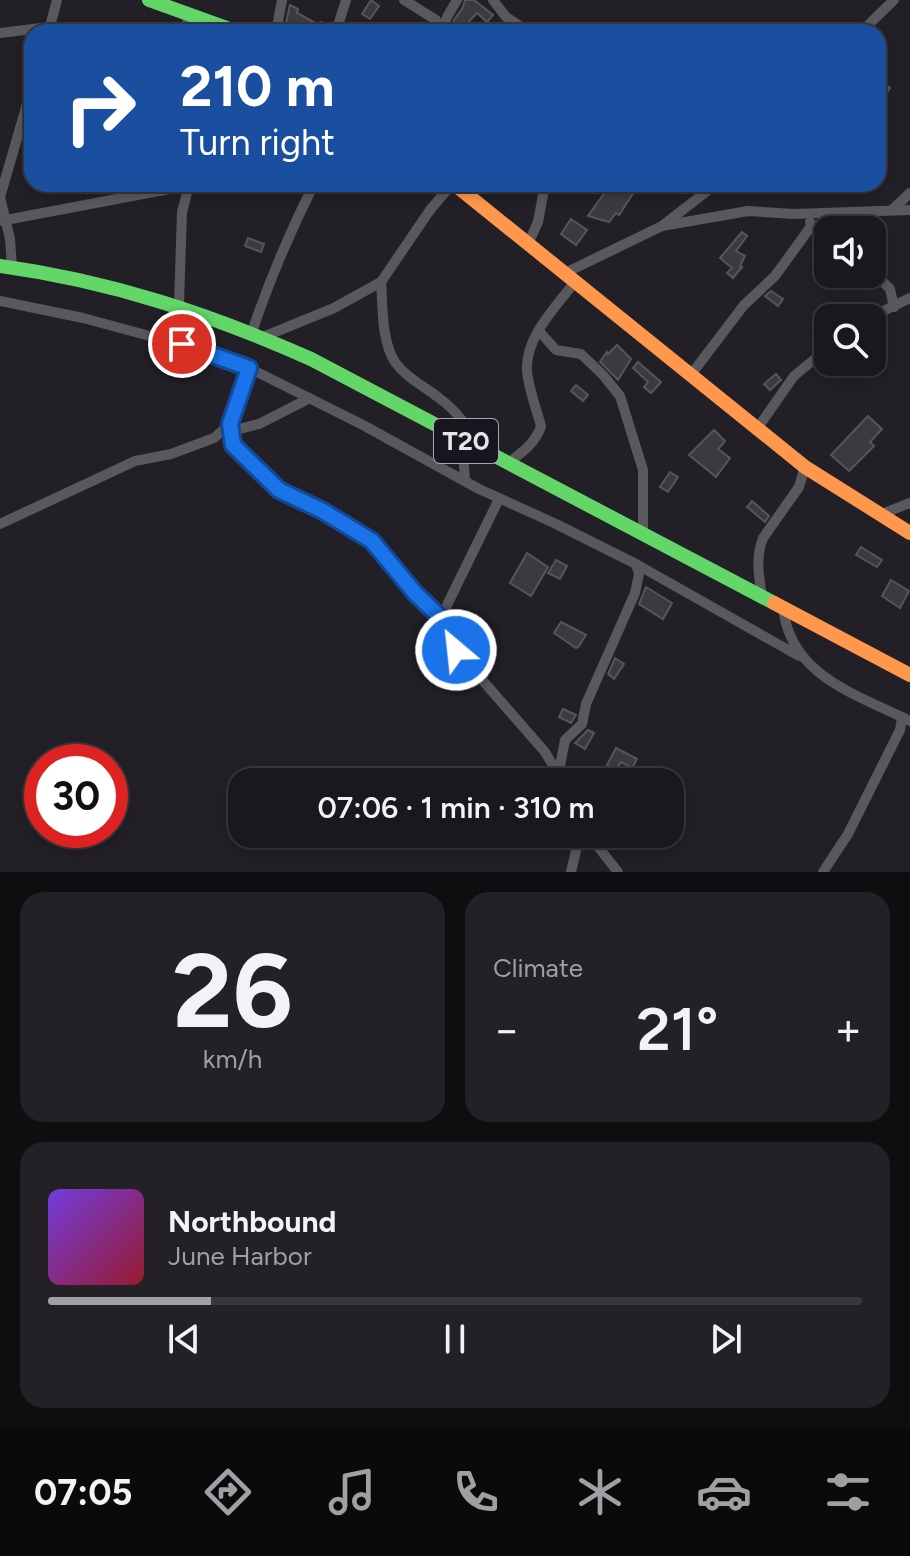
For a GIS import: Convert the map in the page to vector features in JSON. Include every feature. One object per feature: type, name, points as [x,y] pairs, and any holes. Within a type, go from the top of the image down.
[{"type":"main road","points":[[149,0],[217,24]]},
{"type":"main road","points":[[465,192],[805,467],[910,533]]},
{"type":"main road","name":"T20","points":[[6,267],[76,276],[128,288],[258,334],[311,359],[910,675]]},
{"type":"street","points":[[51,24],[57,0]]},
{"type":"street","points":[[278,24],[282,0]]},
{"type":"street","points":[[338,24],[346,0]]},
{"type":"street","points":[[404,0],[438,24]]},
{"type":"street","points":[[445,24],[457,0]]},
{"type":"street","points":[[493,0],[506,17],[517,24]]},
{"type":"street","points":[[869,24],[894,0]]},
{"type":"street","points":[[187,24],[190,14]]},
{"type":"street","points":[[0,33],[24,32]]},
{"type":"street","points":[[6,267],[10,239],[2,220],[0,197],[24,127]]},
{"type":"street","points":[[2,220],[121,192]]},
{"type":"street","points":[[179,304],[182,212],[189,192]]},
{"type":"street","points":[[310,192],[289,232],[286,248],[265,293],[258,334],[334,308],[381,282],[414,231],[450,192]]},
{"type":"street","points":[[528,244],[538,222],[544,192]]},
{"type":"street","points":[[508,463],[534,440],[541,426],[527,370],[529,352],[568,278],[662,226],[706,192]]},
{"type":"street","points":[[892,210],[910,193]]},
{"type":"street","points":[[662,226],[748,211],[803,214],[910,210]]},
{"type":"street","points":[[803,214],[814,228]]},
{"type":"street","points":[[690,376],[744,305],[775,276],[812,225]]},
{"type":"street","points":[[381,282],[386,339],[394,361],[411,379],[466,423],[479,448]]},
{"type":"street","points":[[886,285],[894,307]]},
{"type":"street","points":[[886,311],[910,298]]},
{"type":"street","points":[[0,301],[83,318],[187,346],[249,368],[499,499],[636,564],[799,656],[832,682],[906,719],[848,834],[823,872]]},
{"type":"street","points":[[539,331],[558,351],[581,354],[620,396],[643,470],[643,534]]},
{"type":"street","points":[[757,429],[794,376],[814,360]]},
{"type":"street","points":[[249,368],[230,427],[233,445],[271,483],[372,541],[415,593],[442,619],[456,650],[531,734],[555,768]]},
{"type":"street","points":[[0,524],[135,461],[199,445],[230,427],[259,424],[310,398]]},
{"type":"street","points":[[462,439],[465,481]]},
{"type":"street","points":[[762,597],[758,571],[763,538],[799,487],[805,467]]},
{"type":"street","points":[[442,619],[499,499]]},
{"type":"street","points":[[879,515],[910,503]]},
{"type":"street","points":[[562,768],[565,740],[582,724],[586,704],[635,593],[639,574],[636,564]]},
{"type":"street","points":[[783,607],[785,627],[799,656]]},
{"type":"street","points":[[571,872],[577,848]]},
{"type":"street","points":[[599,848],[618,872]]},
{"type":"building","points":[[371,0],[379,6],[370,19],[362,14]]},
{"type":"building","points":[[465,0],[474,0],[493,15],[487,22],[477,13],[467,24],[453,24]]},
{"type":"building","points":[[290,5],[298,9],[297,13],[317,24],[288,24],[286,23]]},
{"type":"building","points":[[605,192],[634,192],[619,215],[616,213],[609,222],[588,216]]},
{"type":"building","points":[[571,219],[587,230],[576,245],[561,234]]},
{"type":"building","points":[[742,232],[747,236],[736,251],[745,256],[742,267],[733,278],[727,273],[732,268],[720,258]]},
{"type":"building","points":[[248,238],[264,244],[261,252],[245,246]]},
{"type":"building","points":[[771,291],[783,299],[778,306],[765,296]]},
{"type":"building","points":[[617,345],[631,359],[618,380],[600,362]]},
{"type":"building","points":[[638,362],[661,382],[651,393],[644,387],[648,382],[633,368]]},
{"type":"building","points":[[776,374],[781,380],[770,390],[764,384]]},
{"type":"building","points":[[576,385],[588,395],[583,401],[571,391]]},
{"type":"building","points":[[868,416],[882,429],[870,442],[874,446],[849,471],[831,455]]},
{"type":"building","points":[[714,430],[725,441],[718,449],[730,458],[716,477],[689,455]]},
{"type":"building","points":[[670,472],[678,477],[668,492],[660,487]]},
{"type":"building","points":[[752,501],[769,516],[765,522],[747,507]]},
{"type":"building","points":[[861,547],[882,560],[877,567],[856,555]]},
{"type":"building","points":[[527,553],[548,567],[531,596],[510,583]]},
{"type":"building","points":[[556,560],[567,566],[560,579],[548,573]]},
{"type":"building","points":[[891,580],[909,591],[900,608],[882,596]]},
{"type":"building","points":[[646,587],[672,603],[663,619],[639,604]]},
{"type":"building","points":[[561,622],[586,635],[576,648],[554,633]]},
{"type":"building","points":[[615,658],[624,664],[614,679],[608,674]]},
{"type":"building","points":[[563,709],[576,715],[571,723],[559,717]]},
{"type":"building","points":[[588,730],[594,733],[585,749],[575,743]]},
{"type":"building","points":[[616,748],[637,759],[632,768],[621,762],[617,768],[607,765]]},
{"type":"traffic: fast","points":[[149,0],[216,24]]},
{"type":"traffic: fast","points":[[0,266],[41,272],[159,301],[311,359],[774,603]]},
{"type":"traffic: slow","points":[[464,192],[805,467],[910,533]]},
{"type":"traffic: slow","points":[[774,603],[910,675]]},
{"type":"route","points":[[182,344],[249,368],[230,424],[233,445],[279,490],[323,511],[372,541],[415,593],[442,619],[456,650]]}]
